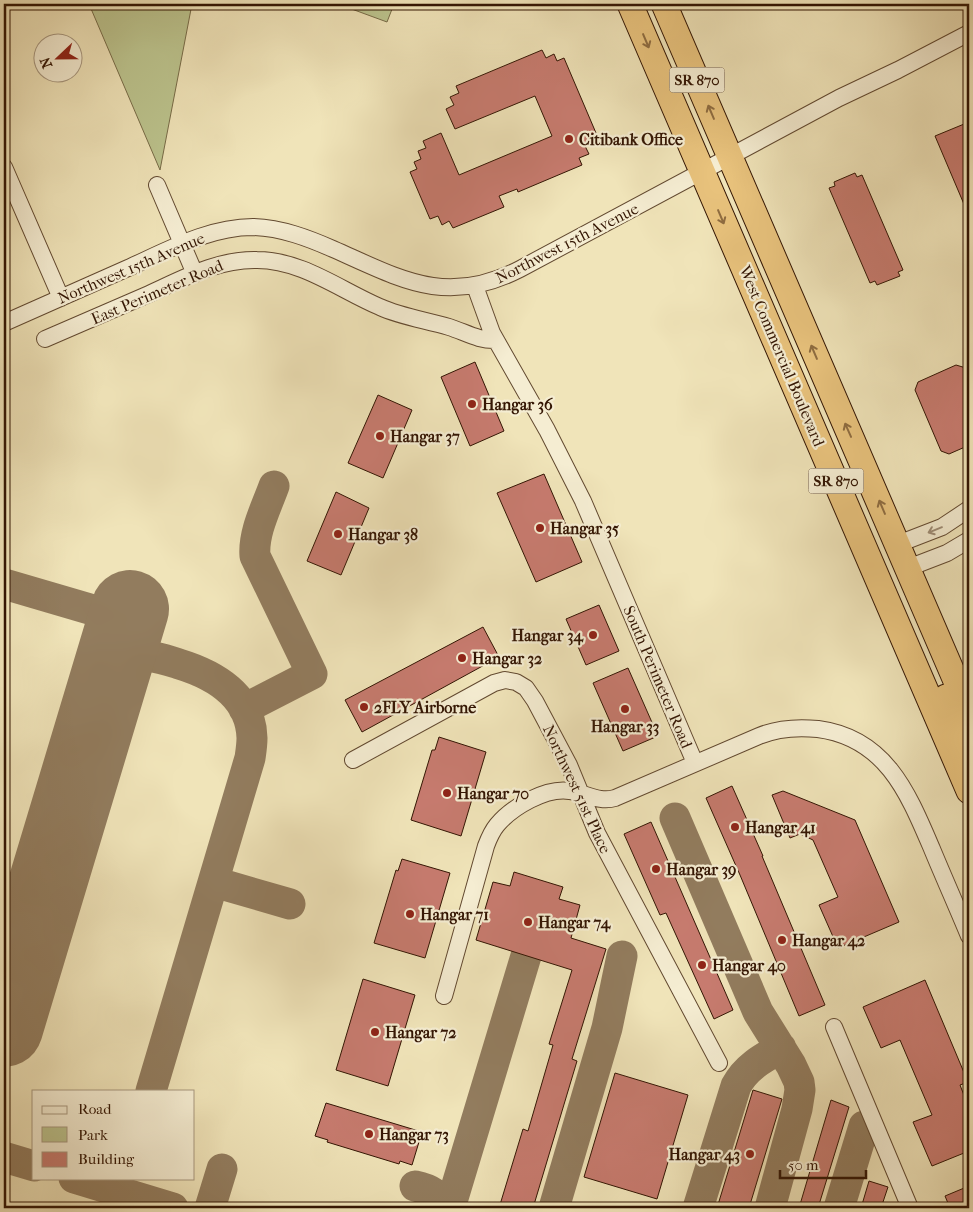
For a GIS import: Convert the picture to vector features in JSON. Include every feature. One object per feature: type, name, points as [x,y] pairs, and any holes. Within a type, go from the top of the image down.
[{"type":"highway","name":"West Commercial Boulevard","points":[[630,4],[969,791]]},
{"type":"highway","name":"West Commercial Boulevard","points":[[664,4],[969,710]]},
{"type":"highway","points":[[803,406],[830,439],[842,460],[879,540],[887,551],[908,568]]},
{"type":"highway","points":[[873,568],[893,582],[902,594],[948,701],[969,736]]},
{"type":"highway","points":[[941,727],[969,764]]},
{"type":"street","name":"Northwest 15th Avenue","points":[[4,323],[182,244],[211,233],[236,228],[271,229],[309,239],[392,275],[416,283],[452,288],[475,286],[509,275],[839,98],[969,33]]},
{"type":"street","points":[[4,167],[61,298]]},
{"type":"street","points":[[157,184],[195,274]]},
{"type":"street","name":"East Perimeter Road","points":[[45,339],[221,264],[239,260],[257,260],[277,262],[304,270],[388,310],[448,327],[480,339],[496,340]]},
{"type":"street","name":"South Perimeter Road","points":[[475,286],[487,323],[539,415],[583,501],[695,763],[767,733],[782,729],[823,730],[858,742],[882,760],[895,774],[904,788],[969,936]]},
{"type":"street","points":[[898,544],[942,527],[969,509]]},
{"type":"street","points":[[908,568],[946,553],[969,540]]},
{"type":"street","name":"Northwest 51st Place","points":[[353,760],[500,681],[511,680],[522,685],[530,694],[569,764],[597,833],[719,1063]]},
{"type":"street","points":[[444,996],[484,854],[493,831],[509,815],[538,796],[558,790],[580,793],[595,799],[612,799],[695,763]]},
{"type":"street","points":[[834,1027],[910,1208]]},
{"type":"green space","points":[[89,4],[192,4],[160,170]]},
{"type":"green space","points":[[338,4],[394,4],[387,22]]},
{"type":"building","name":"Citibank Office","points":[[542,50],[546,58],[554,54],[557,61],[564,58],[596,133],[589,136],[592,143],[585,146],[589,154],[579,158],[582,165],[518,192],[517,189],[499,196],[504,207],[453,228],[449,221],[442,225],[438,216],[430,219],[410,172],[417,169],[414,162],[421,159],[418,151],[426,148],[423,141],[441,133],[459,175],[552,136],[535,96],[455,129],[446,109],[454,105],[450,97],[459,93],[456,86]]},
{"type":"building","points":[[969,122],[969,216],[935,136]]},
{"type":"building","points":[[855,173],[857,177],[862,175],[903,270],[898,272],[900,276],[877,285],[875,281],[870,283],[829,188],[835,186],[834,182]]},
{"type":"building","name":"Hangar 36","points":[[475,362],[504,431],[470,446],[441,377]]},
{"type":"building","points":[[956,365],[966,368],[969,376],[969,435],[965,447],[949,454],[941,451],[915,390],[918,382]]},
{"type":"building","name":"Hangar 37","points":[[378,395],[412,410],[383,478],[348,463]]},
{"type":"building","name":"Hangar 35","points":[[544,474],[582,562],[536,582],[497,493]]},
{"type":"building","name":"Hangar 38","points":[[336,492],[369,508],[341,575],[307,561]]},
{"type":"building","name":"Hangar 34","points":[[599,605],[619,651],[586,665],[566,619]]},
{"type":"building","points":[[483,627],[499,657],[362,732],[345,700]]},
{"type":"building","name":"Hangar 33","points":[[628,668],[658,736],[623,751],[593,683]]},
{"type":"building","name":"Hangar 70","points":[[439,737],[486,752],[461,836],[411,820],[432,750],[435,750]]},
{"type":"building","name":"Hangar 42","points":[[732,786],[825,1005],[799,1016],[706,798]]},
{"type":"building","points":[[783,791],[855,820],[899,922],[838,948],[819,905],[838,897],[813,840],[800,834],[790,838],[772,795]]},
{"type":"building","points":[[651,822],[733,1010],[714,1019],[666,913],[660,915],[624,834]]},
{"type":"building","name":"Hangar 71","points":[[402,859],[450,873],[425,958],[374,943],[396,870],[398,871]]},
{"type":"building","points":[[514,872],[563,887],[559,899],[580,905],[571,938],[606,949],[572,1059],[577,1061],[533,1208],[499,1208],[523,1129],[528,1131],[553,1045],[549,1044],[572,970],[476,940],[493,882],[510,886]]},
{"type":"building","name":"Hangar 72","points":[[363,979],[415,995],[388,1086],[336,1070]]},
{"type":"building","points":[[925,980],[968,1082],[960,1085],[969,1108],[969,1151],[932,1166],[913,1122],[932,1115],[900,1040],[881,1048],[863,1007]]},
{"type":"building","points":[[615,1073],[688,1095],[657,1199],[584,1177]]},
{"type":"building","name":"Hangar 43","points":[[753,1090],[782,1099],[749,1208],[717,1208]]},
{"type":"building","points":[[831,1100],[849,1107],[818,1208],[799,1208]]},
{"type":"building","name":"Hangar 73","points":[[326,1103],[422,1132],[412,1165],[400,1161],[399,1164],[327,1142],[328,1140],[315,1136]]},
{"type":"building","points":[[869,1181],[888,1187],[881,1208],[861,1208]]},
{"type":"building","points":[[969,1186],[969,1208],[950,1208],[945,1196]]},
{"type":"taxiway","points":[[244,709],[312,674],[255,556],[258,530],[274,486]]},
{"type":"taxiway","points":[[4,584],[127,620]]},
{"type":"taxiway","points":[[107,686],[121,670],[138,658],[159,658],[192,669],[218,681],[238,699],[250,723],[252,738],[250,758],[151,1090]]},
{"type":"taxiway","points":[[675,818],[758,1012],[791,1065],[799,1082],[800,1090],[797,1109],[770,1208]]},
{"type":"taxiway","points":[[214,882],[290,904]]},
{"type":"taxiway","points":[[450,1208],[526,956]]},
{"type":"taxiway","points":[[554,1208],[607,1028],[622,956]]},
{"type":"taxiway","points":[[698,1208],[736,1086],[750,1068],[761,1059],[781,1048]]},
{"type":"taxiway","points":[[839,1208],[864,1126]]},
{"type":"taxiway","points":[[4,1157],[32,1165]]},
{"type":"taxiway","points":[[210,1208],[222,1169]]},
{"type":"taxiway","points":[[81,1180],[173,1208]]},
{"type":"taxiway","points":[[415,1186],[433,1193],[440,1199],[445,1208]]},
{"type":"runway","points":[[4,1028],[130,609]]},
{"type":"place","name":"Citibank Office","points":[[569,139]]},
{"type":"place","name":"Hangar 36","points":[[472,404]]},
{"type":"place","name":"Hangar 37","points":[[380,436]]},
{"type":"place","name":"Hangar 35","points":[[540,528]]},
{"type":"place","name":"Hangar 38","points":[[338,534]]},
{"type":"place","name":"Hangar 34","points":[[593,635]]},
{"type":"place","name":"Hangar 32","points":[[462,658]]},
{"type":"place","name":"2FLY Airborne","points":[[364,707]]},
{"type":"place","name":"Hangar 33","points":[[625,709]]},
{"type":"place","name":"Hangar 70","points":[[447,793]]},
{"type":"place","name":"Hangar 41","points":[[735,827]]},
{"type":"place","name":"Hangar 39","points":[[656,869]]},
{"type":"place","name":"Hangar 71","points":[[410,914]]},
{"type":"place","name":"Hangar 74","points":[[528,922]]},
{"type":"place","name":"Hangar 42","points":[[782,940]]},
{"type":"place","name":"Hangar 40","points":[[702,965]]},
{"type":"place","name":"Hangar 72","points":[[375,1032]]},
{"type":"place","name":"Hangar 73","points":[[369,1134]]},
{"type":"place","name":"Hangar 43","points":[[750,1154]]}]
